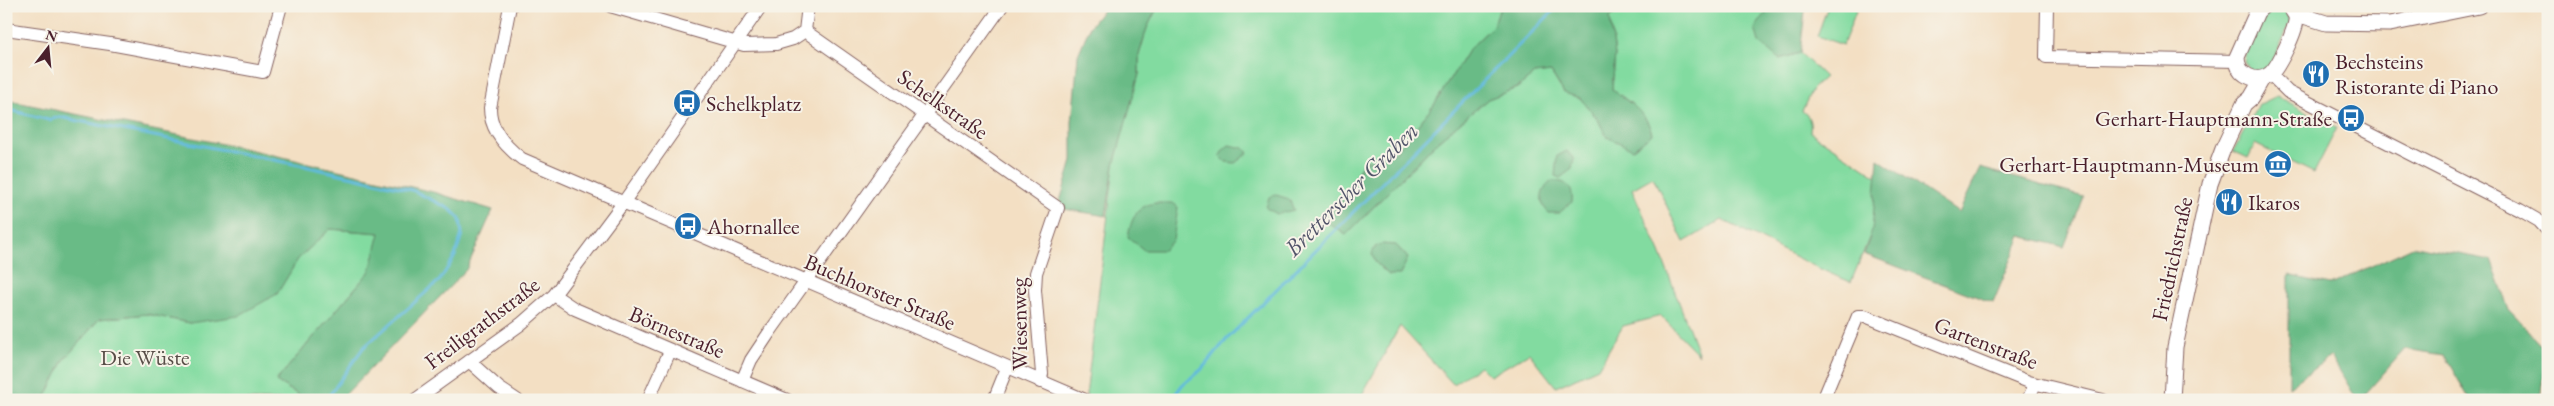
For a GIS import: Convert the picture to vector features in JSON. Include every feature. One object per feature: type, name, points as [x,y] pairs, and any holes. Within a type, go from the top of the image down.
[{"type":"main road","points":[[2263,6],[2239,48],[2237,61],[2239,68],[2253,79],[2266,76]]},
{"type":"main road","points":[[2291,10],[2326,23],[2380,24],[2410,22],[2479,6]]},
{"type":"main road","points":[[2291,10],[2296,21],[2294,30],[2318,27],[2326,23]]},
{"type":"main road","name":"Friedrichstraße","points":[[2244,104],[2251,98],[2266,76],[2294,30]]},
{"type":"main road","name":"Friedrichstraße","points":[[2172,400],[2175,347],[2210,184],[2223,149],[2244,104],[2246,75]]},
{"type":"street","points":[[6,29],[110,44],[263,72],[281,6]]},
{"type":"street","name":"Buchhorster Straße","points":[[510,6],[490,108],[490,117],[508,148],[522,160],[1085,400]]},
{"type":"street","points":[[610,6],[734,43],[757,46],[776,44],[805,31],[808,6]]},
{"type":"street","name":"Freiligrathstraße","points":[[415,400],[520,324],[554,295],[623,203],[761,6]]},
{"type":"street","points":[[742,381],[764,340],[1002,6]]},
{"type":"street","points":[[2047,6],[2046,57],[2237,61]]},
{"type":"street","name":"Schelkstraße","points":[[805,31],[1058,208]]},
{"type":"street","points":[[2266,76],[2288,92],[2520,210],[2539,221],[2548,231]]},
{"type":"street","name":"Wiesenweg","points":[[1040,382],[1042,374],[1035,290],[1036,273],[1058,208]]},
{"type":"street","name":"Börnestraße","points":[[554,295],[575,309],[787,400]]},
{"type":"street","name":"Gartenstraße","points":[[1823,400],[1858,316],[1865,316],[2035,384],[2103,400]]},
{"type":"street","points":[[648,400],[670,351]]},
{"type":"street","points":[[468,362],[499,388],[517,400]]},
{"type":"street","points":[[994,400],[1007,368]]},
{"type":"street","points":[[2028,400],[2035,384]]},
{"type":"green space","points":[[1106,6],[1158,6],[1147,28],[1139,55],[1139,74],[1114,165],[1106,216],[1058,208],[1072,161],[1072,122],[1078,55],[1090,26]]},
{"type":"green space","points":[[1158,6],[1501,6],[1493,26],[1469,49],[1434,105],[1396,152],[1363,162],[1342,202],[1324,219],[1346,235],[1439,140],[1488,99],[1517,88],[1534,74],[1551,72],[1560,87],[1568,94],[1580,98],[1597,118],[1607,137],[1652,134],[1642,114],[1612,89],[1615,55],[1610,18],[1622,6],[1758,6],[1766,13],[1779,59],[1800,53],[1825,77],[1812,89],[1802,111],[1809,120],[1810,132],[1878,177],[1872,231],[1851,282],[1818,268],[1722,220],[1684,242],[1653,177],[1632,189],[1660,252],[1699,355],[1661,316],[1623,326],[1598,368],[1556,387],[1529,353],[1490,376],[1480,366],[1453,384],[1400,326],[1359,400],[1093,400],[1086,396],[1114,165],[1139,74],[1139,55],[1147,28]],"holes":[[[1396,245],[1408,258],[1389,275],[1375,262]]]},
{"type":"green space","points":[[1501,6],[1622,6],[1610,18],[1615,55],[1612,89],[1642,114],[1650,126],[1652,134],[1633,149],[1607,137],[1597,118],[1580,98],[1564,93],[1551,72],[1534,74],[1517,88],[1488,99],[1439,140],[1346,235],[1324,220],[1342,202],[1363,162],[1396,152],[1434,105],[1469,49],[1493,26]]},
{"type":"green space","points":[[1758,6],[1801,6],[1805,11],[1800,53],[1779,59],[1759,42],[1755,28],[1766,13]]},
{"type":"green space","points":[[1828,6],[1858,6],[1843,45],[1817,36]]},
{"type":"green space","points":[[2275,6],[2286,11],[2290,23],[2272,63],[2261,73],[2251,71],[2244,62],[2247,47],[2254,30],[2264,14]]},
{"type":"green space","points":[[2277,96],[2337,128],[2314,173],[2255,144],[2248,158],[2233,151],[2258,105]]},
{"type":"green space","points":[[6,100],[252,150],[433,192],[493,210],[466,270],[340,400],[307,400],[276,381],[370,271],[380,233],[330,229],[298,259],[277,294],[238,316],[190,323],[147,314],[99,319],[64,360],[44,400],[6,400]]},
{"type":"green space","points":[[1229,145],[1244,148],[1248,153],[1235,163],[1226,162],[1220,156]]},
{"type":"green space","points":[[1567,151],[1574,159],[1572,169],[1560,178],[1555,176],[1557,156]]},
{"type":"green space","points":[[1878,159],[1959,213],[1980,168],[2084,197],[2064,247],[2021,236],[1993,303],[1864,254],[1872,231]]},
{"type":"green space","points":[[1552,181],[1565,183],[1572,192],[1572,202],[1559,213],[1549,213],[1542,201],[1545,188]]},
{"type":"green space","points":[[1276,195],[1289,199],[1294,210],[1277,214],[1266,208],[1269,197]]},
{"type":"green space","points":[[1155,203],[1173,203],[1178,207],[1173,240],[1164,250],[1144,250],[1128,237],[1129,231],[1135,215],[1143,207]]},
{"type":"green space","name":"Die Wüste","points":[[330,229],[381,233],[370,271],[276,381],[307,400],[44,400],[64,360],[99,319],[147,314],[190,323],[277,294],[298,259]]},
{"type":"green space","points":[[1381,244],[1396,245],[1408,258],[1400,275],[1389,275],[1375,262],[1372,254],[1375,247]]},
{"type":"green space","points":[[2415,246],[2491,260],[2509,310],[2547,351],[2541,400],[2470,400],[2444,355],[2405,349],[2360,400],[2357,400],[2331,356],[2289,387],[2289,275],[2330,285]]},
{"type":"waterway","name":"Bretterscher Graben","points":[[1171,400],[1183,384],[1201,370],[1227,339],[1558,6]]},
{"type":"waterway","points":[[6,109],[49,120],[59,117],[304,166],[412,190],[450,209],[460,219],[462,234],[455,256],[440,280],[363,348],[326,400]]},
{"type":"place","name":"Bechsteins Ristorante di Piano","points":[[2316,74]]},
{"type":"place","name":"Schelkplatz","points":[[687,103]]},
{"type":"place","name":"Gerhart-Hauptmann-Straße","points":[[2351,118]]},
{"type":"place","name":"Gerhart-Hauptmann-Museum","points":[[2278,164]]},
{"type":"place","name":"Ikaros","points":[[2229,202]]},
{"type":"place","name":"Ahornallee","points":[[688,226]]}]
